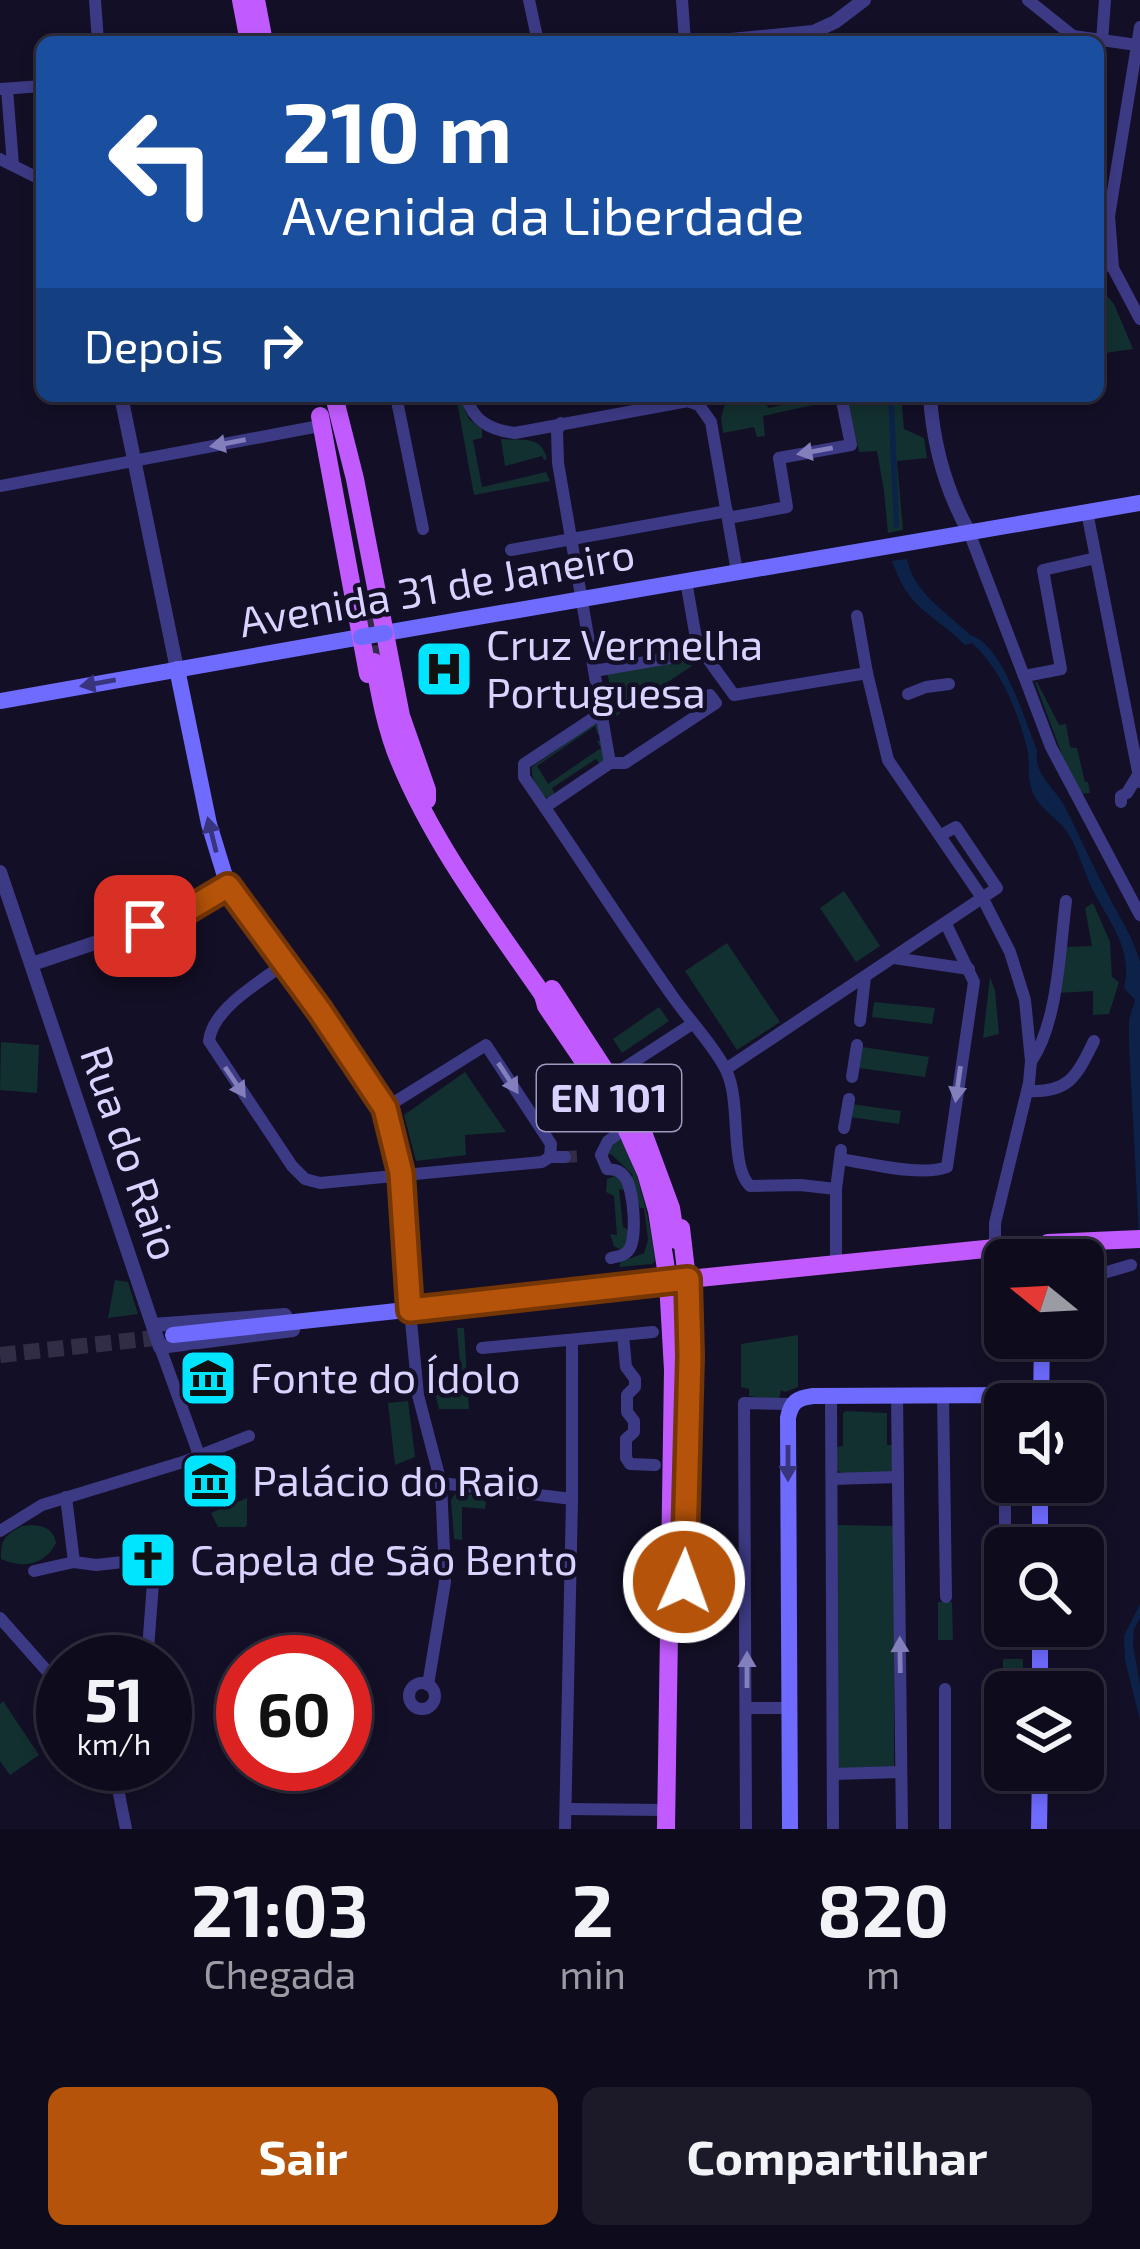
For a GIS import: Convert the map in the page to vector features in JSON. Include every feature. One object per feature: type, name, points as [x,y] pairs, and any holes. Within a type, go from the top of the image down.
[{"type":"main road","points":[[241,0],[248,36]]},
{"type":"main road","points":[[256,0],[263,36]]},
{"type":"main road","points":[[325,407],[369,614]]},
{"type":"main road","points":[[325,407],[355,479],[400,716],[428,790],[427,800]]},
{"type":"main road","points":[[325,407],[376,714],[408,800],[433,832]]},
{"type":"main road","name":"Avenida 31 de Janeiro","points":[[0,701],[1140,503]]},
{"type":"main road","name":"EN 101","points":[[377,662],[404,755],[427,800],[570,1017],[618,1072],[645,1121],[677,1206],[678,1280],[646,1173],[626,1128],[433,832],[398,758],[384,712],[377,662]]},
{"type":"main road","points":[[177,669],[209,824],[228,886],[362,1074]]},
{"type":"main road","points":[[543,995],[619,1098],[634,1126],[674,1240],[670,1208],[640,1124],[570,1017]]},
{"type":"main road","points":[[166,1341],[678,1280],[984,1250]]},
{"type":"main road","points":[[666,1820],[690,1389],[678,1280]]},
{"type":"main road","points":[[1042,1359],[1042,1382]]},
{"type":"main road","points":[[678,1829],[681,1368]]},
{"type":"main road","points":[[790,1829],[791,1404],[799,1398],[831,1395],[984,1395]]},
{"type":"main road","points":[[1039,1829],[1040,1791]]},
{"type":"street","points":[[95,0],[98,36]]},
{"type":"street","points":[[530,0],[537,36]]},
{"type":"street","points":[[682,0],[685,36]]},
{"type":"street","points":[[777,36],[820,35],[864,0]]},
{"type":"street","points":[[1028,0],[1073,36]]},
{"type":"street","points":[[1102,36],[1105,0]]},
{"type":"street","points":[[1140,27],[1109,216],[1113,268],[1140,319]]},
{"type":"street","points":[[1104,41],[1137,45]]},
{"type":"street","points":[[36,86],[3,89],[6,162],[36,178]]},
{"type":"street","points":[[1104,222],[1109,216]]},
{"type":"street","points":[[1104,262],[1113,268]]},
{"type":"street","points":[[122,402],[177,669]]},
{"type":"street","points":[[397,402],[423,529]]},
{"type":"street","points":[[468,402],[471,412],[485,424],[508,432],[681,402]]},
{"type":"street","points":[[691,402],[699,404],[711,422]]},
{"type":"street","points":[[714,402],[711,422],[737,572]]},
{"type":"street","points":[[511,550],[787,507],[778,458],[851,445],[842,402]]},
{"type":"street","points":[[930,402],[942,474],[1051,747],[1140,915]]},
{"type":"street","points":[[0,486],[314,427],[325,407]]},
{"type":"street","points":[[561,423],[558,463],[610,763]]},
{"type":"street","points":[[526,430],[547,442],[558,463]]},
{"type":"street","points":[[1087,512],[1139,778],[1134,778],[1126,799]]},
{"type":"street","points":[[1025,676],[1061,669],[1043,570],[1096,558]]},
{"type":"street","points":[[686,581],[697,644],[734,695],[867,673]]},
{"type":"street","points":[[857,616],[888,760],[983,899],[1010,952],[1025,1000],[1031,1061],[995,1223],[1001,1239]]},
{"type":"street","points":[[591,652],[598,657],[602,685],[597,691]]},
{"type":"street","points":[[600,670],[703,652]]},
{"type":"street","points":[[908,694],[949,684]]},
{"type":"street","points":[[544,807],[610,763],[625,763],[716,703],[710,695]]},
{"type":"street","points":[[601,713],[524,764],[524,778],[726,1069],[735,1100],[744,1182],[836,1189]]},
{"type":"street","name":"Rua do Raio","points":[[0,872],[153,1324],[166,1341],[199,1455]]},
{"type":"street","points":[[32,964],[181,914],[228,886]]},
{"type":"street","points":[[726,1069],[983,899]]},
{"type":"street","points":[[1031,1061],[1041,1047],[1060,964],[1066,902]]},
{"type":"street","points":[[836,1265],[841,1155],[923,1170],[947,1167],[974,982],[946,924]]},
{"type":"street","points":[[894,958],[969,969]]},
{"type":"street","points":[[284,964],[224,1011],[210,1030],[209,1040],[305,1179],[320,1183],[558,1157],[486,1045],[385,1108]]},
{"type":"street","points":[[860,1021],[866,977]]},
{"type":"street","points":[[618,1072],[692,1024]]},
{"type":"street","points":[[1028,1091],[1058,1089],[1073,1079],[1094,1041]]},
{"type":"street","points":[[852,1077],[857,1046]]},
{"type":"street","points":[[362,1074],[385,1108],[401,1173],[418,1395],[430,1459],[441,1483],[445,1582],[428,1685]]},
{"type":"street","points":[[844,1128],[849,1099]]},
{"type":"street","points":[[610,1258],[623,1256],[635,1238],[630,1186],[594,1155],[626,1128]]},
{"type":"street","points":[[1104,1273],[1131,1265]]},
{"type":"street","points":[[153,1324],[296,1315],[320,1320]]},
{"type":"street","points":[[482,1348],[653,1332]]},
{"type":"street","points":[[623,1335],[626,1367],[635,1387],[627,1395],[634,1432],[626,1439],[626,1458],[630,1464],[655,1465]]},
{"type":"street","points":[[566,1829],[572,1340]]},
{"type":"street","points":[[944,1394],[946,1597]]},
{"type":"street","points":[[831,1395],[833,1829]]},
{"type":"street","points":[[897,1395],[902,1829]]},
{"type":"street","points":[[746,1829],[744,1403],[791,1404]]},
{"type":"street","points":[[0,1531],[42,1505],[249,1436]]},
{"type":"street","points":[[832,1479],[898,1477]]},
{"type":"street","points":[[441,1483],[572,1499]]},
{"type":"street","points":[[66,1497],[74,1562]]},
{"type":"street","points":[[34,1571],[74,1562],[132,1561],[152,1568],[149,1635]]},
{"type":"street","points":[[0,1618],[36,1659]]},
{"type":"street","points":[[945,1829],[946,1689]]},
{"type":"street","points":[[747,1708],[789,1708]]},
{"type":"street","points":[[833,1774],[901,1772]]},
{"type":"street","points":[[118,1791],[126,1829]]},
{"type":"street","points":[[567,1809],[666,1820]]},
{"type":"green space","points":[[1104,293],[1114,304],[1133,349],[1104,353]]},
{"type":"green space","points":[[457,402],[482,429],[482,438],[473,440],[482,487],[546,472],[550,481],[474,495]]},
{"type":"green space","points":[[764,402],[769,408],[827,402],[763,416],[765,436],[757,437],[754,427],[723,433],[725,404]]},
{"type":"green space","points":[[847,402],[902,402],[904,429],[924,438],[927,458],[897,461],[903,530],[888,533],[877,451],[859,452]]},
{"type":"green space","points":[[501,439],[535,442],[547,459],[542,456],[505,466]]},
{"type":"green space","points":[[689,658],[692,666],[616,716],[607,672]]},
{"type":"green space","points":[[1035,682],[1059,725],[1066,724],[1070,747],[1077,748],[1090,793],[1081,794],[1067,768]]},
{"type":"green space","points":[[598,721],[598,735],[595,726],[537,766],[548,784],[601,748],[597,741],[603,740],[608,759],[602,766],[596,759],[552,788],[555,795],[547,798],[532,776],[532,767]]},
{"type":"green space","points":[[844,891],[880,946],[856,962],[820,908]]},
{"type":"green space","points":[[1093,903],[1110,942],[1112,977],[1119,982],[1109,1014],[1093,1015],[1093,991],[1057,993],[1065,947],[1092,946],[1085,908]]},
{"type":"green space","points":[[727,943],[780,1022],[737,1050],[685,971]]},
{"type":"green space","points":[[990,977],[999,1034],[983,1038]]},
{"type":"green space","points":[[874,1002],[935,1008],[932,1024],[872,1017]]},
{"type":"green space","points":[[659,1007],[669,1021],[622,1053],[613,1039]]},
{"type":"green space","points":[[1,1042],[39,1045],[37,1093],[0,1090]]},
{"type":"green space","points":[[862,1047],[929,1057],[925,1077],[859,1068]]},
{"type":"green space","points":[[465,1072],[506,1132],[465,1135],[466,1155],[416,1161],[404,1115]]},
{"type":"green space","points":[[851,1104],[901,1111],[899,1124],[850,1117]]},
{"type":"green space","points":[[617,1139],[624,1141],[640,1185],[653,1245],[652,1264],[619,1267],[644,1253],[648,1240],[633,1175],[607,1155]]},
{"type":"green space","points":[[615,1176],[627,1191],[619,1189],[623,1227],[631,1232],[632,1241],[621,1250],[610,1234],[617,1235],[614,1196],[606,1192],[607,1179]]},
{"type":"green space","points":[[115,1280],[128,1282],[138,1314],[108,1318]]},
{"type":"green space","points":[[457,1328],[464,1328],[469,1409],[439,1409],[435,1393],[462,1387]]},
{"type":"green space","points":[[798,1335],[798,1387],[781,1390],[779,1400],[749,1396],[749,1389],[741,1387],[741,1344]]},
{"type":"green space","points":[[408,1401],[415,1457],[395,1465],[388,1403]]},
{"type":"green space","points":[[846,1411],[887,1413],[887,1445],[894,1445],[895,1467],[890,1473],[843,1474],[837,1470],[836,1447],[843,1446]]},
{"type":"green space","points":[[456,1493],[479,1495],[486,1503],[485,1509],[462,1507],[462,1540],[454,1539],[451,1500]]},
{"type":"green space","points":[[247,1498],[245,1527],[218,1527],[211,1513]]},
{"type":"green space","points":[[837,1525],[894,1526],[894,1769],[838,1770]]},
{"type":"green space","points":[[22,1526],[44,1527],[56,1543],[33,1563],[1,1559],[5,1538]]},
{"type":"green space","points":[[938,1602],[952,1602],[953,1640],[938,1640]]},
{"type":"green space","points":[[1003,1659],[1023,1659],[1023,1671],[1003,1671]]},
{"type":"green space","points":[[3,1701],[36,1750],[36,1757],[10,1775],[0,1761]]},
{"type":"water","points":[[888,402],[894,402],[899,527],[894,528]]},
{"type":"water","points":[[907,559],[924,593],[982,641],[1002,667],[1037,750],[1041,774],[1065,807],[1137,953],[1140,1256],[1129,1044],[1135,1000],[1124,988],[1122,947],[1069,835],[1033,793],[1023,733],[1000,678],[972,643],[965,645],[906,591],[892,561]]},
{"type":"water","points":[[1140,1604],[1133,1645],[1140,1720],[1124,1636]]},
{"type":"tunnel","points":[[373,618],[381,661]]},
{"type":"tunnel","points":[[565,1157],[581,1156]]},
{"type":"tunnel","points":[[0,1355],[172,1336]]},
{"type":"place","name":"Cruz Vermelha Portuguesa","points":[[444,669]]},
{"type":"place","name":"Fonte do Ídolo","points":[[208,1378]]},
{"type":"place","name":"Palácio do Raio","points":[[210,1481]]},
{"type":"place","name":"Capela de São Bento","points":[[148,1560]]},
{"type":"route","points":[[145,926],[181,914],[228,886],[320,1011],[385,1108],[394,1137],[410,1310],[688,1279],[684,1582]]}]
